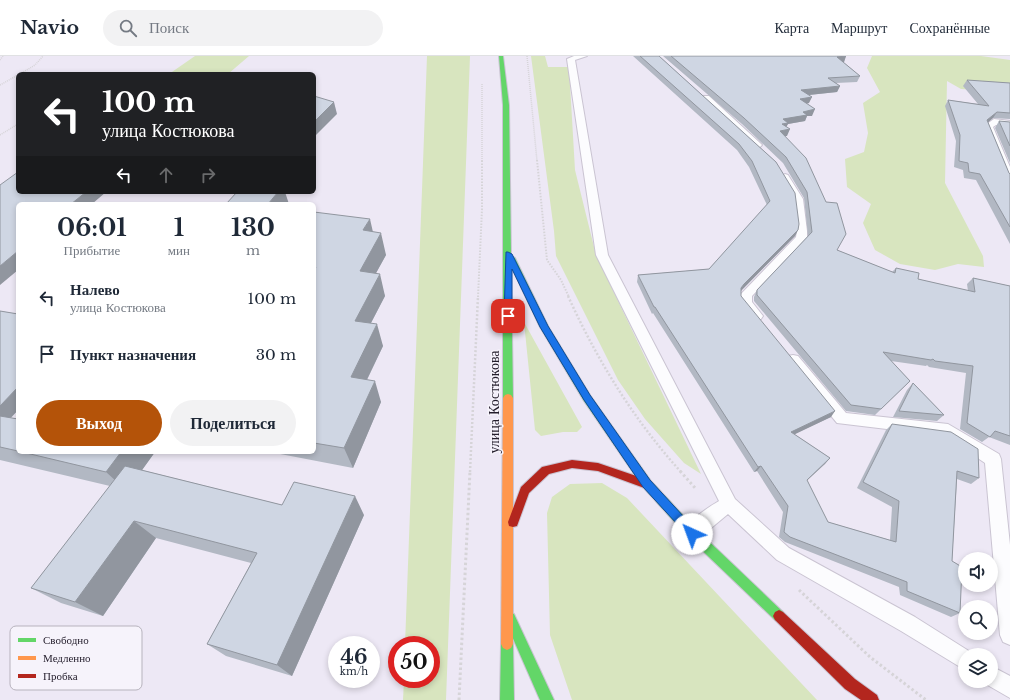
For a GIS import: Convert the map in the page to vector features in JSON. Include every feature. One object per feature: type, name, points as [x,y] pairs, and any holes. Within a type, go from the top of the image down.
[{"type":"main road","name":"улица Костюкова","points":[[501,56],[506,105],[508,254],[507,700]]},
{"type":"main road","points":[[508,254],[544,327],[583,391],[647,484],[692,534],[850,684],[872,700]]},
{"type":"main road","points":[[508,535],[525,490],[546,470],[572,464],[598,468],[647,484]]},
{"type":"main road","points":[[507,611],[547,700]]},
{"type":"main road","points":[[850,684],[861,700]]},
{"type":"lane","points":[[583,56],[571,59],[602,255],[723,508],[783,554],[908,624],[958,656]]},
{"type":"lane","points":[[696,90],[768,156]]},
{"type":"lane","points":[[1010,124],[994,122],[988,126],[1010,179]]},
{"type":"lane","points":[[766,328],[746,304],[746,295],[801,238],[802,231],[798,199],[778,166]]},
{"type":"lane","points":[[787,352],[842,419],[948,430],[993,459],[1010,635]]},
{"type":"lane","points":[[692,534],[723,508]]},
{"type":"lane","points":[[998,680],[1010,688]]},
{"type":"path","points":[[0,60],[3,56]]},
{"type":"path","points":[[24,72],[34,66],[43,56]]},
{"type":"path","points":[[527,56],[547,260],[561,280],[580,322],[621,395],[658,446],[723,508]]},
{"type":"path","points":[[0,85],[16,77]]},
{"type":"path","points":[[459,700],[482,209],[482,79]]},
{"type":"path","points":[[0,135],[16,125]]},
{"type":"path","points":[[796,587],[870,657],[926,700]]},
{"type":"green space","points":[[195,56],[249,56],[230,72],[172,72]]},
{"type":"green space","points":[[427,56],[470,56],[446,700],[403,700],[404,688],[440,688],[440,636],[405,636]]},
{"type":"green space","points":[[531,56],[545,56],[548,67],[569,67],[575,170],[596,255],[701,474],[684,463],[645,419],[618,380],[556,256]]},
{"type":"green space","points":[[872,56],[981,56],[1010,60],[1010,92],[961,89],[947,81],[945,183],[983,256],[984,267],[958,264],[935,270],[900,264],[875,250],[863,223],[871,204],[847,187],[845,159],[864,152],[868,133],[863,103],[880,92],[867,68]]},
{"type":"green space","points":[[524,322],[582,427],[577,432],[563,432],[541,436],[535,430]]},
{"type":"green space","points":[[602,483],[627,498],[817,700],[572,700],[550,635],[547,513],[552,497],[570,484]]},
{"type":"building","points":[[640,56],[659,56],[776,162],[795,193],[799,224],[798,230],[744,284],[741,288],[741,296],[835,411],[791,432],[830,458],[807,480],[828,522],[896,542],[899,501],[863,482],[892,424],[951,432],[978,449],[979,478],[957,471],[952,561],[958,565],[958,592],[961,592],[961,600],[958,600],[958,612],[907,591],[907,582],[790,537],[784,532],[788,506],[761,466],[758,467],[654,307],[638,275],[709,269],[770,201],[752,161],[739,144]]},
{"type":"building","points":[[671,56],[846,56],[837,57],[860,76],[828,78],[840,86],[801,90],[812,97],[800,99],[815,109],[803,112],[807,115],[783,119],[788,123],[782,124],[790,129],[780,131],[806,158],[826,202],[837,203],[846,234],[837,250],[895,273],[896,268],[919,273],[918,279],[975,292],[973,278],[1010,286],[1010,436],[995,431],[990,437],[967,423],[973,366],[883,352],[910,381],[881,409],[851,405],[757,295],[757,290],[812,232],[807,192],[786,157],[744,118]]},
{"type":"building","points":[[967,80],[1010,83],[1010,113],[997,112],[987,120],[1010,174],[1010,227],[980,174],[969,172],[968,163],[959,161],[960,135],[948,100],[989,106]]},
{"type":"building","points":[[316,97],[334,102],[316,120]]},
{"type":"building","points":[[999,121],[1010,122],[1010,146]]},
{"type":"building","points":[[16,173],[16,194],[84,194],[74,202],[16,202],[16,253],[0,266],[0,185]]},
{"type":"building","points":[[235,194],[276,194],[270,202],[228,202]]},
{"type":"building","points":[[316,212],[370,219],[363,230],[381,233],[360,271],[380,274],[355,321],[377,324],[351,377],[375,381],[344,448],[316,443]]},
{"type":"building","points":[[0,311],[16,314],[16,389],[0,406]]},
{"type":"building","points":[[913,383],[944,415],[899,411]]},
{"type":"building","points":[[0,416],[16,419],[16,451],[0,447]]},
{"type":"building","points":[[30,454],[120,454],[106,472]]},
{"type":"building","points":[[125,466],[282,505],[294,482],[355,496],[277,665],[207,644],[257,553],[134,521],[75,602],[31,588]]},
{"type":"traffic: fast","points":[[501,56],[506,105],[508,398]]},
{"type":"traffic: fast","points":[[511,258],[544,327],[587,398],[647,484],[692,533],[779,616]]},
{"type":"traffic: fast","points":[[510,618],[547,700]]},
{"type":"traffic: fast","points":[[507,644],[507,700]]},
{"type":"traffic: slow","points":[[507,644],[508,398]]},
{"type":"traffic: jam","points":[[513,522],[525,490],[546,470],[572,464],[598,467],[647,484]]},
{"type":"traffic: jam","points":[[779,616],[850,684],[872,700]]},
{"type":"route","points":[[508,316],[508,254],[544,327],[587,398],[647,484],[692,534]]}]
